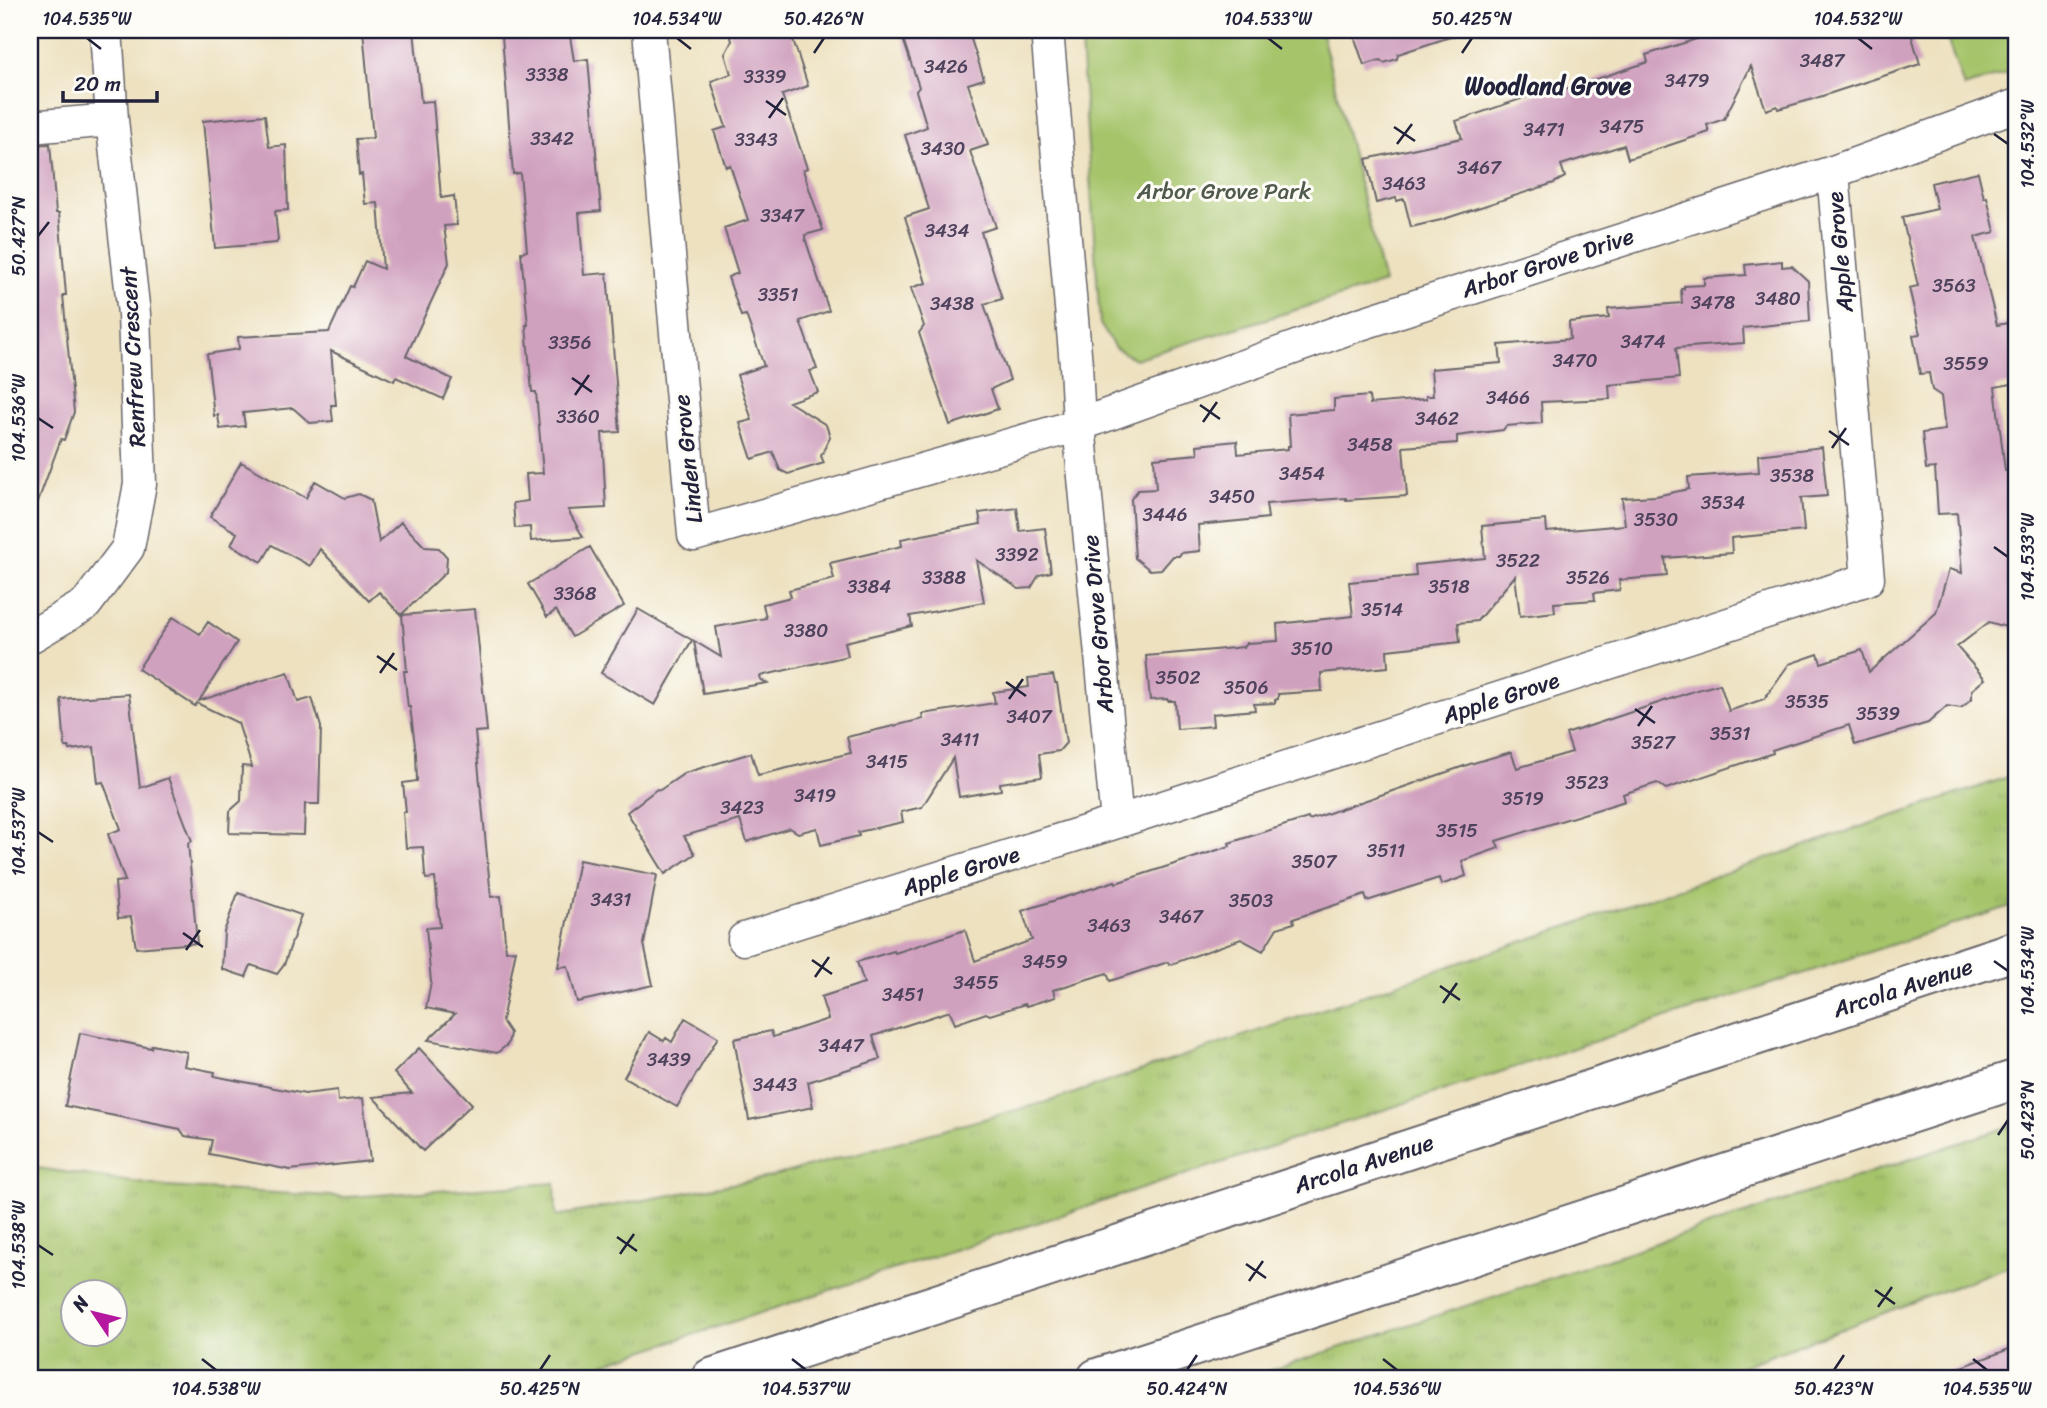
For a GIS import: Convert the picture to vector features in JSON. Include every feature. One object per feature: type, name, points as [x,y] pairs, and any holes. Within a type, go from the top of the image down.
[{"type":"main road","name":"Arcola Avenue","points":[[711,1378],[2017,950]]},
{"type":"main road","points":[[1097,1378],[2017,1079]]},
{"type":"street","name":"Renfrew Crescent","points":[[30,638],[86,604],[128,548],[140,484],[134,314],[112,120],[106,30]]},
{"type":"street","name":"Linden Grove","points":[[649,30],[694,535],[1079,425]]},
{"type":"street","name":"Arbor Grove Drive","points":[[1047,30],[1079,425],[1117,822]]},
{"type":"street","name":"Arbor Grove Drive","points":[[1079,425],[1360,324],[1833,172],[2017,105]]},
{"type":"street","points":[[30,127],[112,120]]},
{"type":"street","name":"Apple Grove","points":[[744,939],[1117,822],[1868,579],[1833,172]]},
{"type":"green space","name":"Arbor Grove Park","points":[[1117,30],[1321,30],[1384,283],[1135,359],[1115,348],[1100,324],[1081,43]]},
{"type":"green space","points":[[1944,30],[2017,30],[2017,70],[1964,87]]},
{"type":"green space","points":[[2017,774],[2017,904],[560,1378],[30,1378],[30,1167],[166,1187],[347,1197],[555,1183],[556,1216],[770,1177],[1057,1099]]},
{"type":"green space","points":[[2017,1124],[2017,1263],[1711,1378],[1247,1378]]},
{"type":"building","points":[[363,30],[414,30],[421,102],[433,101],[441,198],[454,196],[457,225],[444,226],[449,263],[406,356],[452,379],[443,399],[396,377],[394,381],[331,351],[336,405],[331,405],[333,421],[310,423],[293,408],[243,413],[245,426],[220,429],[218,415],[214,416],[207,354],[239,349],[238,337],[329,332],[365,261],[383,269],[378,203],[365,204],[362,174],[359,175],[356,139],[373,138]]},
{"type":"building","points":[[569,30],[574,61],[588,59],[601,211],[579,213],[584,275],[607,273],[620,432],[602,433],[606,508],[568,510],[583,537],[531,541],[530,527],[515,528],[513,503],[528,501],[526,474],[543,473],[536,392],[532,392],[526,325],[521,252],[527,251],[520,173],[513,174],[502,36]]},
{"type":"building","points":[[729,30],[790,30],[808,86],[782,95],[807,168],[803,170],[823,230],[805,235],[805,238],[829,311],[800,321],[817,369],[810,371],[818,392],[789,402],[826,425],[830,437],[821,456],[824,463],[788,474],[780,470],[773,452],[752,459],[740,423],[752,420],[737,375],[764,366],[746,315],[741,316],[728,277],[738,273],[724,228],[748,220],[730,165],[726,167],[714,131],[726,127],[711,81],[731,74],[725,54],[732,41]]},
{"type":"building","points":[[900,30],[968,30],[984,79],[968,84],[988,145],[970,151],[996,227],[981,232],[1002,299],[984,304],[1010,380],[991,389],[998,409],[950,425],[919,333],[924,326],[911,288],[926,283],[905,217],[929,209],[905,135],[927,127],[916,91],[919,87]]},
{"type":"building","points":[[1352,30],[1455,30],[1456,35],[1398,54],[1397,59],[1364,65]]},
{"type":"building","points":[[1725,30],[1910,30],[1920,64],[1810,100],[1766,110],[1751,66],[1724,119],[1707,125],[1709,132],[1628,159],[1624,145],[1561,165],[1565,177],[1554,183],[1441,220],[1411,227],[1404,199],[1397,201],[1396,198],[1376,203],[1366,159],[1462,138],[1456,121],[1565,84],[1566,89],[1648,62],[1646,55]]},
{"type":"building","points":[[265,115],[269,147],[286,145],[288,210],[275,211],[278,240],[276,243],[215,248],[203,121]]},
{"type":"building","points":[[50,144],[56,213],[59,213],[66,295],[63,295],[74,412],[33,515],[30,514],[30,145]]},
{"type":"building","points":[[1978,172],[1995,232],[1975,237],[1997,325],[2008,323],[2017,378],[2017,383],[1995,387],[2005,471],[2013,470],[2017,520],[2017,614],[2013,629],[1989,622],[1957,647],[1985,679],[1972,690],[1972,699],[1961,708],[1947,706],[1928,723],[1855,745],[1849,725],[1666,789],[1657,783],[1623,794],[1625,801],[1496,841],[1499,848],[1462,861],[1466,876],[1441,885],[1439,878],[1367,901],[1365,895],[1293,919],[1294,923],[1277,928],[1263,951],[1241,939],[1169,965],[1168,962],[1110,981],[1107,973],[1053,990],[1055,997],[1026,1006],[1025,1004],[990,1015],[986,1013],[955,1024],[950,1011],[873,1036],[880,1059],[808,1082],[813,1107],[749,1120],[734,1039],[771,1031],[773,1037],[828,1019],[821,997],[864,983],[857,962],[894,951],[895,953],[965,930],[975,961],[1032,940],[1022,911],[1230,846],[1229,843],[1308,818],[1309,820],[1511,752],[1517,768],[1572,752],[1566,734],[1697,690],[1720,684],[1729,711],[1764,699],[1789,664],[1818,654],[1821,663],[1862,650],[1869,672],[1936,613],[1949,569],[1962,573],[1957,513],[1938,514],[1935,468],[1926,469],[1922,433],[1945,430],[1941,396],[1932,390],[1929,373],[1920,374],[1913,335],[1920,334],[1909,288],[1918,286],[1902,217],[1937,209],[1931,183]]},
{"type":"building","points":[[1782,261],[1782,267],[1792,266],[1808,281],[1810,321],[1743,328],[1744,343],[1676,348],[1679,378],[1609,385],[1610,399],[1541,402],[1542,423],[1506,426],[1503,430],[1457,436],[1457,443],[1403,447],[1407,496],[1266,504],[1268,518],[1198,525],[1200,551],[1173,556],[1162,569],[1150,570],[1135,558],[1131,499],[1138,490],[1156,489],[1154,458],[1198,454],[1197,445],[1237,441],[1238,454],[1288,449],[1288,414],[1334,410],[1334,399],[1369,396],[1370,404],[1426,399],[1426,396],[1433,396],[1431,369],[1501,363],[1499,345],[1570,339],[1569,322],[1609,318],[1608,309],[1682,303],[1681,289],[1684,289],[1684,286],[1704,285],[1704,278],[1746,275],[1745,265]]},
{"type":"building","points":[[1822,447],[1827,496],[1801,498],[1804,531],[1731,538],[1732,553],[1665,558],[1667,576],[1619,580],[1620,590],[1594,593],[1595,600],[1554,603],[1555,612],[1520,616],[1515,576],[1477,621],[1458,623],[1460,642],[1387,650],[1388,667],[1321,673],[1322,691],[1278,694],[1275,703],[1254,704],[1255,710],[1212,714],[1213,726],[1177,729],[1175,701],[1150,700],[1146,656],[1278,641],[1277,624],[1353,616],[1349,582],[1416,576],[1415,565],[1485,558],[1482,526],[1546,520],[1547,532],[1625,525],[1622,498],[1656,496],[1689,489],[1688,477],[1759,472],[1758,455]]},
{"type":"building","points":[[241,462],[306,498],[315,481],[345,498],[359,494],[371,500],[379,542],[401,522],[425,547],[439,548],[447,557],[446,572],[401,615],[379,592],[369,601],[320,549],[310,566],[272,545],[262,562],[231,545],[237,533],[210,517]]},
{"type":"building","points":[[1017,508],[1020,531],[1045,528],[1051,572],[1039,575],[1031,588],[1019,589],[976,560],[984,602],[910,616],[912,626],[845,642],[848,656],[760,676],[761,680],[767,683],[703,694],[694,641],[721,657],[716,627],[766,618],[763,604],[791,597],[789,590],[834,579],[830,563],[902,546],[901,539],[981,524],[979,513]]},
{"type":"building","points":[[590,547],[624,606],[572,637],[556,610],[547,617],[528,584]]},
{"type":"building","points":[[475,609],[487,731],[475,732],[491,897],[501,896],[506,951],[516,950],[502,1021],[510,1033],[508,1044],[497,1053],[428,1040],[455,1014],[426,1008],[431,982],[426,928],[440,927],[435,878],[426,879],[423,847],[406,848],[403,812],[406,812],[403,783],[417,781],[416,753],[404,671],[407,671],[402,615]]},
{"type":"building","points":[[638,609],[692,640],[655,705],[601,673]]},
{"type":"building","points":[[173,617],[200,634],[208,622],[237,642],[199,701],[288,672],[298,702],[312,698],[321,727],[319,804],[305,804],[304,835],[229,833],[230,811],[241,801],[242,766],[252,767],[238,723],[197,703],[195,706],[138,669]]},
{"type":"building","points":[[1053,675],[1057,683],[1066,743],[1059,751],[1039,754],[1042,777],[1000,783],[1001,790],[959,797],[953,758],[922,807],[901,812],[903,822],[858,832],[859,836],[821,845],[817,828],[798,833],[790,828],[747,842],[740,820],[684,836],[695,854],[665,874],[627,812],[657,789],[660,790],[685,773],[751,753],[758,775],[851,753],[847,737],[923,719],[922,714],[995,703],[993,692],[1029,687],[1028,678]]},
{"type":"building","points":[[129,694],[140,788],[168,778],[192,841],[188,843],[197,943],[136,948],[131,917],[118,918],[115,882],[125,881],[108,834],[121,829],[103,782],[98,783],[94,747],[69,750],[69,747],[65,747],[61,699]]},
{"type":"building","points":[[579,860],[657,875],[644,944],[653,985],[577,1002],[568,966],[558,967]]},
{"type":"building","points":[[238,893],[301,915],[284,965],[277,974],[251,965],[246,977],[222,969],[224,932]]},
{"type":"building","points":[[685,1018],[718,1037],[677,1107],[624,1077],[649,1032],[664,1041],[666,1038],[672,1042]]},
{"type":"building","points":[[80,1033],[151,1048],[152,1045],[187,1052],[184,1066],[215,1072],[214,1076],[305,1094],[337,1090],[338,1101],[363,1098],[370,1161],[290,1170],[209,1154],[212,1140],[185,1136],[180,1129],[65,1106]]},
{"type":"building","points":[[419,1048],[472,1104],[423,1151],[373,1097],[412,1093],[394,1073]]},
{"type":"building","points":[[2017,1346],[2017,1378],[1938,1378],[1938,1376]]},
{"type":"district","name":"Woodland Grove","points":[[1548,86]]}]
